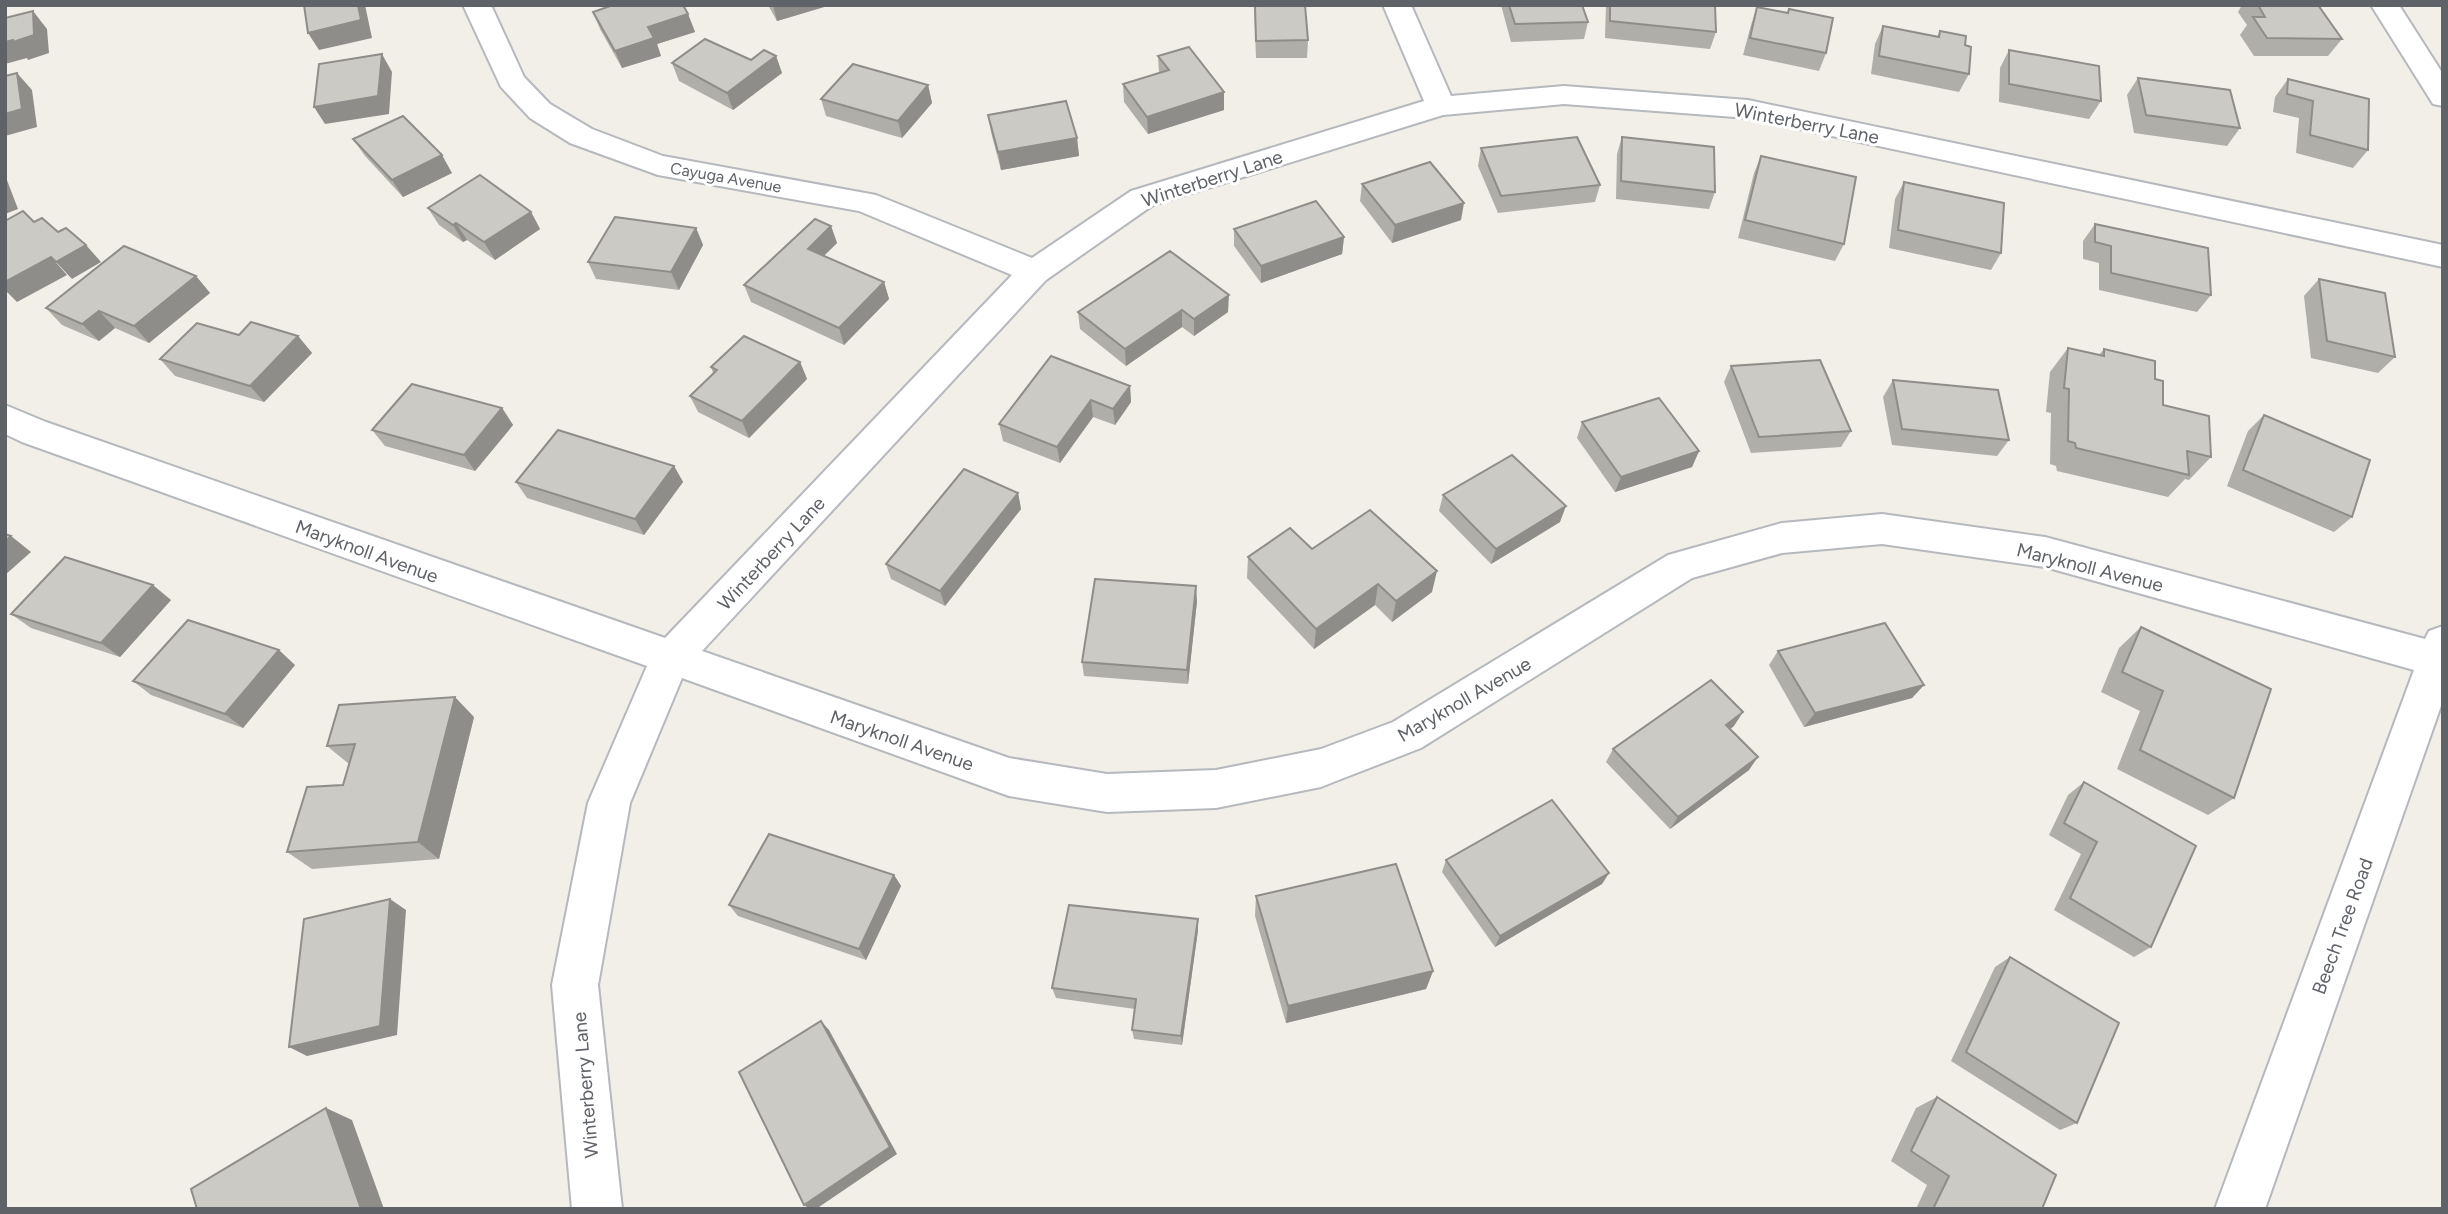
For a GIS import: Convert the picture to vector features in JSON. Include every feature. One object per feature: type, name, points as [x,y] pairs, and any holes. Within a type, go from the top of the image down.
[{"type":"street","points":[[1397,5],[1441,106]]},
{"type":"street","points":[[2385,5],[2443,97]]},
{"type":"street","name":"Cayuga Avenue","points":[[479,6],[511,81],[540,111],[581,136],[658,165],[865,202],[1035,272]]},
{"type":"street","name":"Winterberry Lane","points":[[597,1209],[575,985],[609,803],[670,659],[1035,272],[1142,198],[1441,106],[1564,95],[1748,109],[2443,256]]},
{"type":"street","name":"Maryknoll Avenue","points":[[5,418],[34,432],[1009,777],[1107,793],[1216,789],[1321,768],[1407,735],[1681,566],[1782,538],[1882,529],[2045,551],[2441,654]]},
{"type":"street","name":"Beech Tree Road","points":[[2240,1209],[2441,654]]},
{"type":"building","points":[[304,5],[358,5],[361,20],[308,33]]},
{"type":"building","points":[[613,5],[683,5],[688,14],[648,27],[654,38],[615,51],[593,12]]},
{"type":"building","points":[[1255,5],[1305,5],[1308,40],[1256,41]]},
{"type":"building","points":[[1509,5],[1582,5],[1588,22],[1515,24]]},
{"type":"building","points":[[1610,5],[1715,5],[1716,32],[1610,21]]},
{"type":"building","points":[[2258,5],[2318,5],[2342,39],[2267,38],[2253,17],[2265,17]]},
{"type":"building","points":[[1757,7],[1788,13],[1789,9],[1833,18],[1826,53],[1750,38]]},
{"type":"building","points":[[33,11],[34,35],[5,42],[5,18]]},
{"type":"building","points":[[1883,26],[1939,37],[1940,31],[1966,36],[1965,45],[1971,47],[1969,74],[1879,56]]},
{"type":"building","points":[[705,39],[751,60],[764,50],[776,56],[727,93],[672,63]]},
{"type":"building","points":[[1189,47],[1224,92],[1147,117],[1123,84],[1169,70],[1158,56]]},
{"type":"building","points":[[2009,50],[2099,66],[2101,101],[2009,84]]},
{"type":"building","points":[[382,54],[378,96],[314,107],[319,64]]},
{"type":"building","points":[[853,64],[928,85],[898,121],[821,99]]},
{"type":"building","points":[[17,73],[22,109],[5,114],[5,76]]},
{"type":"building","points":[[2138,78],[2230,90],[2240,128],[2146,115]]},
{"type":"building","points":[[2288,79],[2369,99],[2368,150],[2310,135],[2313,101],[2287,94]]},
{"type":"building","points":[[1066,101],[1077,138],[998,152],[988,115]]},
{"type":"building","points":[[403,116],[442,155],[392,180],[353,139]]},
{"type":"building","points":[[1577,137],[1600,185],[1501,196],[1481,148]]},
{"type":"building","points":[[1622,137],[1714,147],[1715,192],[1621,181]]},
{"type":"building","points":[[1761,156],[1856,177],[1844,244],[1745,220]]},
{"type":"building","points":[[1430,162],[1464,203],[1395,225],[1362,184]]},
{"type":"building","points":[[480,175],[531,212],[484,242],[428,208]]},
{"type":"building","points":[[1904,182],[2004,203],[2001,253],[1898,230]]},
{"type":"building","points":[[1316,201],[1344,237],[1261,266],[1234,229]]},
{"type":"building","points":[[23,211],[34,222],[42,218],[58,232],[66,228],[86,245],[56,262],[51,257],[5,282],[5,221]]},
{"type":"building","points":[[615,217],[696,228],[671,272],[588,262]]},
{"type":"building","points":[[815,219],[831,226],[808,249],[884,282],[839,328],[744,285]]},
{"type":"building","points":[[2095,224],[2208,248],[2211,295],[2111,273],[2111,246],[2095,242]]},
{"type":"building","points":[[124,246],[196,276],[134,326],[99,311],[82,324],[46,308]]},
{"type":"building","points":[[1170,251],[1229,295],[1194,319],[1182,310],[1125,349],[1078,312]]},
{"type":"building","points":[[2319,279],[2385,293],[2395,357],[2327,341]]},
{"type":"building","points":[[251,322],[298,336],[250,386],[160,359],[197,323],[239,335]]},
{"type":"building","points":[[744,336],[800,362],[742,421],[690,396],[717,370],[711,367]]},
{"type":"building","points":[[2068,348],[2104,356],[2104,349],[2155,361],[2155,379],[2163,381],[2163,405],[2209,416],[2211,457],[2187,451],[2189,475],[2076,448],[2075,443],[2068,441],[2069,389],[2064,388]]},
{"type":"building","points":[[1051,356],[1130,386],[1113,409],[1091,400],[1057,447],[999,424]]},
{"type":"building","points":[[1820,360],[1851,431],[1759,437],[1731,366]]},
{"type":"building","points":[[1893,380],[1998,390],[2009,440],[1902,429]]},
{"type":"building","points":[[412,384],[502,408],[464,455],[372,430]]},
{"type":"building","points":[[1659,398],[1699,451],[1621,477],[1582,422]]},
{"type":"building","points":[[2264,415],[2370,460],[2352,517],[2243,470]]},
{"type":"building","points":[[558,430],[674,466],[635,519],[516,482]]},
{"type":"building","points":[[1512,455],[1566,506],[1496,549],[1443,495]]},
{"type":"building","points":[[964,469],[1018,493],[940,591],[886,564]]},
{"type":"building","points":[[1370,510],[1437,571],[1396,601],[1378,584],[1316,629],[1248,557],[1290,528],[1312,549]]},
{"type":"building","points":[[65,557],[153,585],[101,643],[11,614]]},
{"type":"building","points":[[1095,579],[1196,586],[1187,670],[1082,662]]},
{"type":"building","points":[[188,620],[279,650],[225,714],[133,681]]},
{"type":"building","points":[[1885,623],[1924,685],[1815,713],[1778,651]]},
{"type":"building","points":[[2141,627],[2271,689],[2234,798],[2140,750],[2163,691],[2122,672]]},
{"type":"building","points":[[1711,680],[1743,712],[1726,725],[1758,757],[1678,817],[1613,749]]},
{"type":"building","points":[[455,697],[418,842],[287,852],[307,787],[343,785],[355,744],[327,746],[339,705]]},
{"type":"building","points":[[2084,782],[2196,846],[2151,947],[2070,898],[2097,842],[2064,823]]},
{"type":"building","points":[[1552,800],[1609,873],[1500,936],[1446,860]]},
{"type":"building","points":[[769,834],[894,875],[859,949],[729,905]]},
{"type":"building","points":[[1396,864],[1433,971],[1288,1006],[1256,896]]},
{"type":"building","points":[[390,899],[380,1026],[289,1047],[304,919]]},
{"type":"building","points":[[1069,905],[1198,919],[1181,1036],[1132,1030],[1136,999],[1052,988]]},
{"type":"building","points":[[2010,957],[2119,1023],[2077,1123],[1966,1052]]},
{"type":"building","points":[[821,1021],[890,1147],[804,1205],[739,1072]]},
{"type":"building","points":[[1937,1097],[2056,1175],[2042,1209],[1933,1209],[1949,1176],[1911,1151]]},
{"type":"building","points":[[326,1108],[361,1209],[197,1209],[191,1189]]}]
